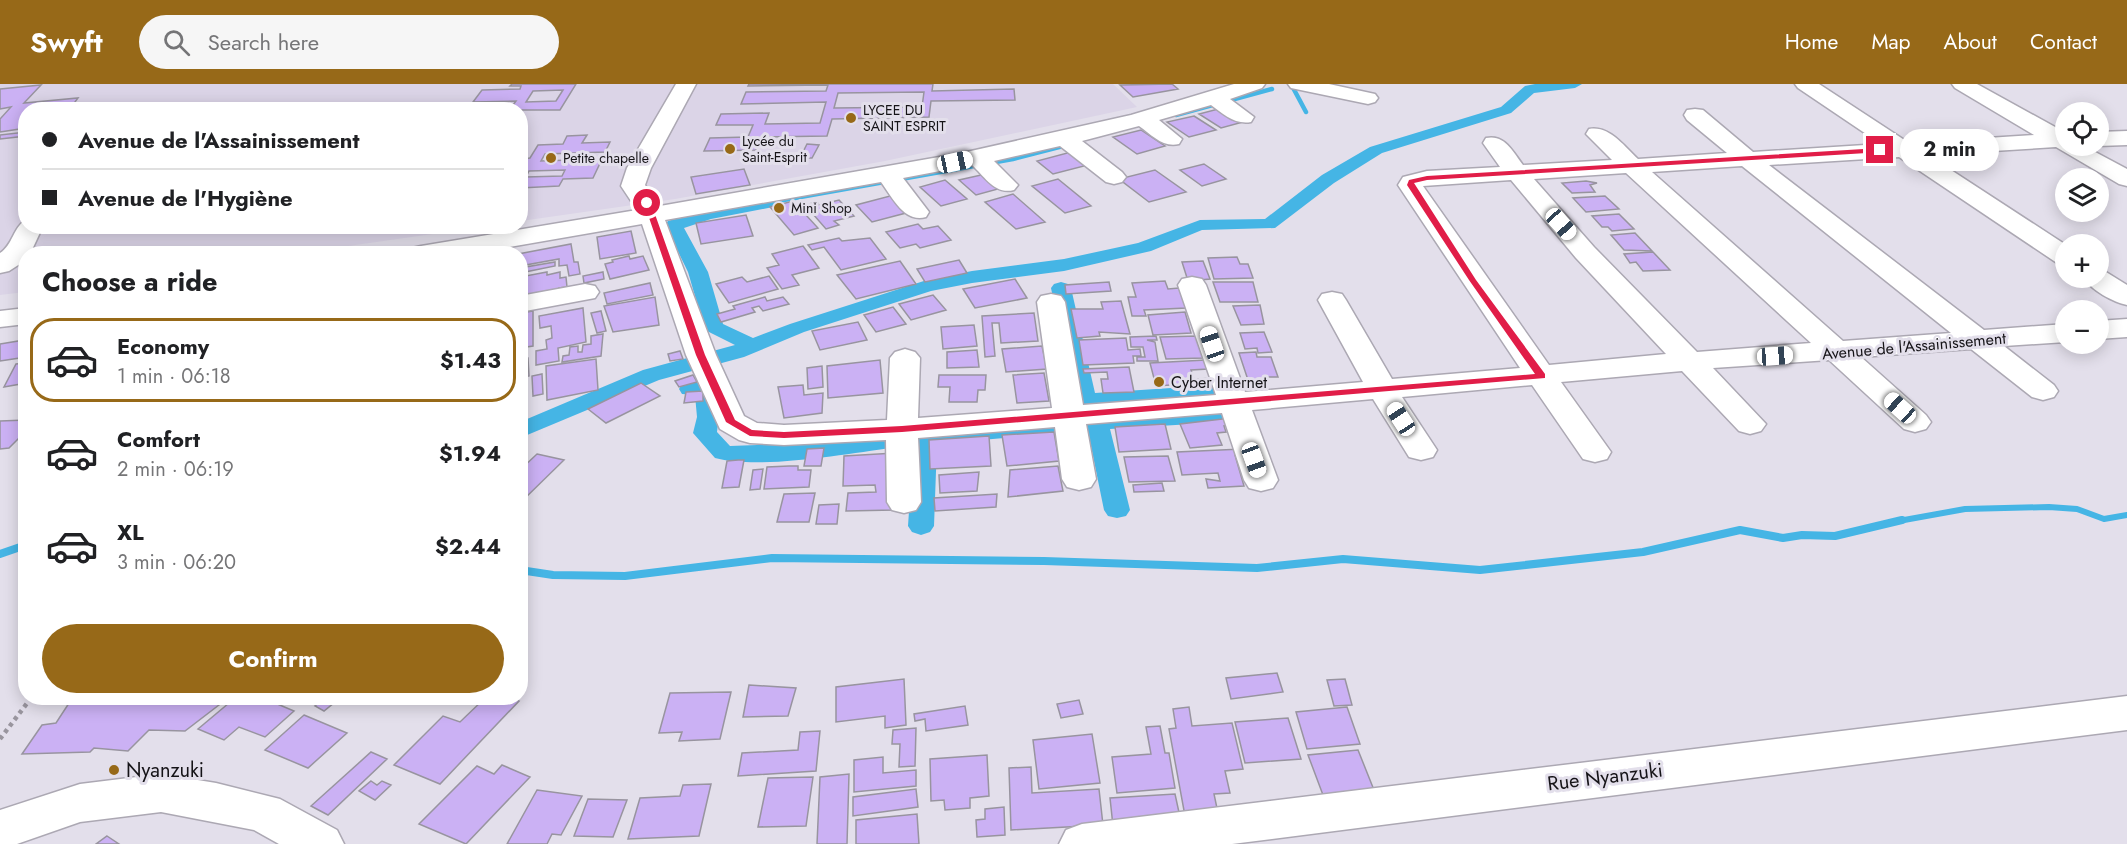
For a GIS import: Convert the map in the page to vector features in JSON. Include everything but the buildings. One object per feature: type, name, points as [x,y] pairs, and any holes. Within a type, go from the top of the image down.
[{"type":"street","name":"Avenue de l'Assainissement","points":[[686,84],[639,168],[633,186],[647,203],[701,355],[731,422],[750,433],[784,435],[902,429],[1232,403],[1691,362],[2055,334]]},
{"type":"street","points":[[467,246],[978,158],[1142,118],[1255,84]]},
{"type":"street","points":[[1298,84],[1368,98]]},
{"type":"street","points":[[1805,84],[2055,250]]},
{"type":"street","points":[[1962,84],[2055,137]]},
{"type":"street","points":[[1212,97],[1243,117]]},
{"type":"street","points":[[1695,115],[1745,157],[2043,391]]},
{"type":"street","points":[[1142,118],[1171,140]]},
{"type":"street","points":[[1597,134],[1915,422]]},
{"type":"street","points":[[1064,138],[1114,177]]},
{"type":"street","points":[[2109,139],[2127,138]]},
{"type":"street","points":[[1595,452],[1473,280],[1410,185],[1411,182],[1418,179],[1745,157],[2055,142]]},
{"type":"street","points":[[1494,143],[1516,173],[1592,258],[1750,424]]},
{"type":"street","points":[[2088,156],[2127,178]]},
{"type":"street","points":[[978,158],[1006,185]]},
{"type":"street","points":[[888,175],[917,212]]},
{"type":"street","points":[[0,265],[18,250]]},
{"type":"street","points":[[0,275],[18,273]]},
{"type":"street","points":[[1192,285],[1261,480]]},
{"type":"street","points":[[2109,286],[2127,297]]},
{"type":"street","points":[[528,303],[585,292]]},
{"type":"street","points":[[1332,300],[1382,388],[1421,450]]},
{"type":"street","points":[[1051,302],[1079,479]]},
{"type":"street","points":[[0,319],[18,317]]},
{"type":"street","points":[[2109,329],[2127,328]]},
{"type":"street","points":[[904,502],[902,429],[905,358]]},
{"type":"street","name":"Rue Nyanzuki","points":[[1083,844],[1394,803],[2127,713]]},
{"type":"street","points":[[0,830],[80,803],[161,793],[264,813],[321,844]]},
{"type":"path","points":[[0,739],[26,705]]},
{"type":"shaded area","name":"Lycée du Saint-Esprit","points":[[0,84],[1113,84],[1137,107],[885,161],[675,199],[528,220],[528,102],[18,102],[18,234],[433,234],[348,246],[18,246],[18,293],[0,295]]},
{"type":"waterway","points":[[1291,84],[1306,112]]},
{"type":"waterway","points":[[753,345],[797,328],[927,286],[972,277],[1064,265],[1144,247],[1200,225],[1269,224],[1328,179],[1376,150],[1506,110],[1530,89],[1575,84]]},
{"type":"waterway","points":[[1176,115],[1272,89]]},
{"type":"waterway","points":[[767,203],[1013,159],[1067,145]]},
{"type":"waterway","points":[[753,345],[714,327],[698,272],[674,225],[707,214],[767,203]]},
{"type":"waterway","points":[[1061,288],[1085,400],[1217,392]]},
{"type":"waterway","points":[[528,428],[651,375],[753,345]]},
{"type":"waterway","points":[[690,389],[706,386],[708,417],[705,433],[723,453],[759,454],[810,451],[892,441]]},
{"type":"waterway","points":[[1117,510],[1097,422],[1233,416]]},
{"type":"waterway","points":[[921,526],[926,438],[1063,427]]},
{"type":"waterway","points":[[1896,522],[1965,509],[2049,507],[2077,509],[2104,519],[2127,515]]},
{"type":"waterway","points":[[1896,522],[1902,520]]},
{"type":"waterway","points":[[528,571],[553,575],[625,576],[772,558],[1044,561],[1257,568],[1343,559],[1480,570],[1643,552],[1740,530],[1783,538],[1802,535],[1835,536],[1896,522]]},
{"type":"waterway","points":[[0,554],[18,548]]},
{"type":"place","name":"LYCEE DU SAINT ESPRIT","points":[[851,118]]},
{"type":"place","name":"Lycée du Saint-Esprit","points":[[730,149]]},
{"type":"place","name":"Petite chapelle","points":[[551,158]]},
{"type":"place","name":"Mini Shop","points":[[779,208]]},
{"type":"place","name":"Cyber Internet","points":[[1159,382]]},
{"type":"place","name":"Nyanzuki","points":[[114,770]]},
{"type":"route","points":[[647,203],[701,355],[731,422],[750,433],[784,435],[902,429],[1542,376],[1473,280],[1410,185],[1411,182],[1427,178],[1880,150]]}]
